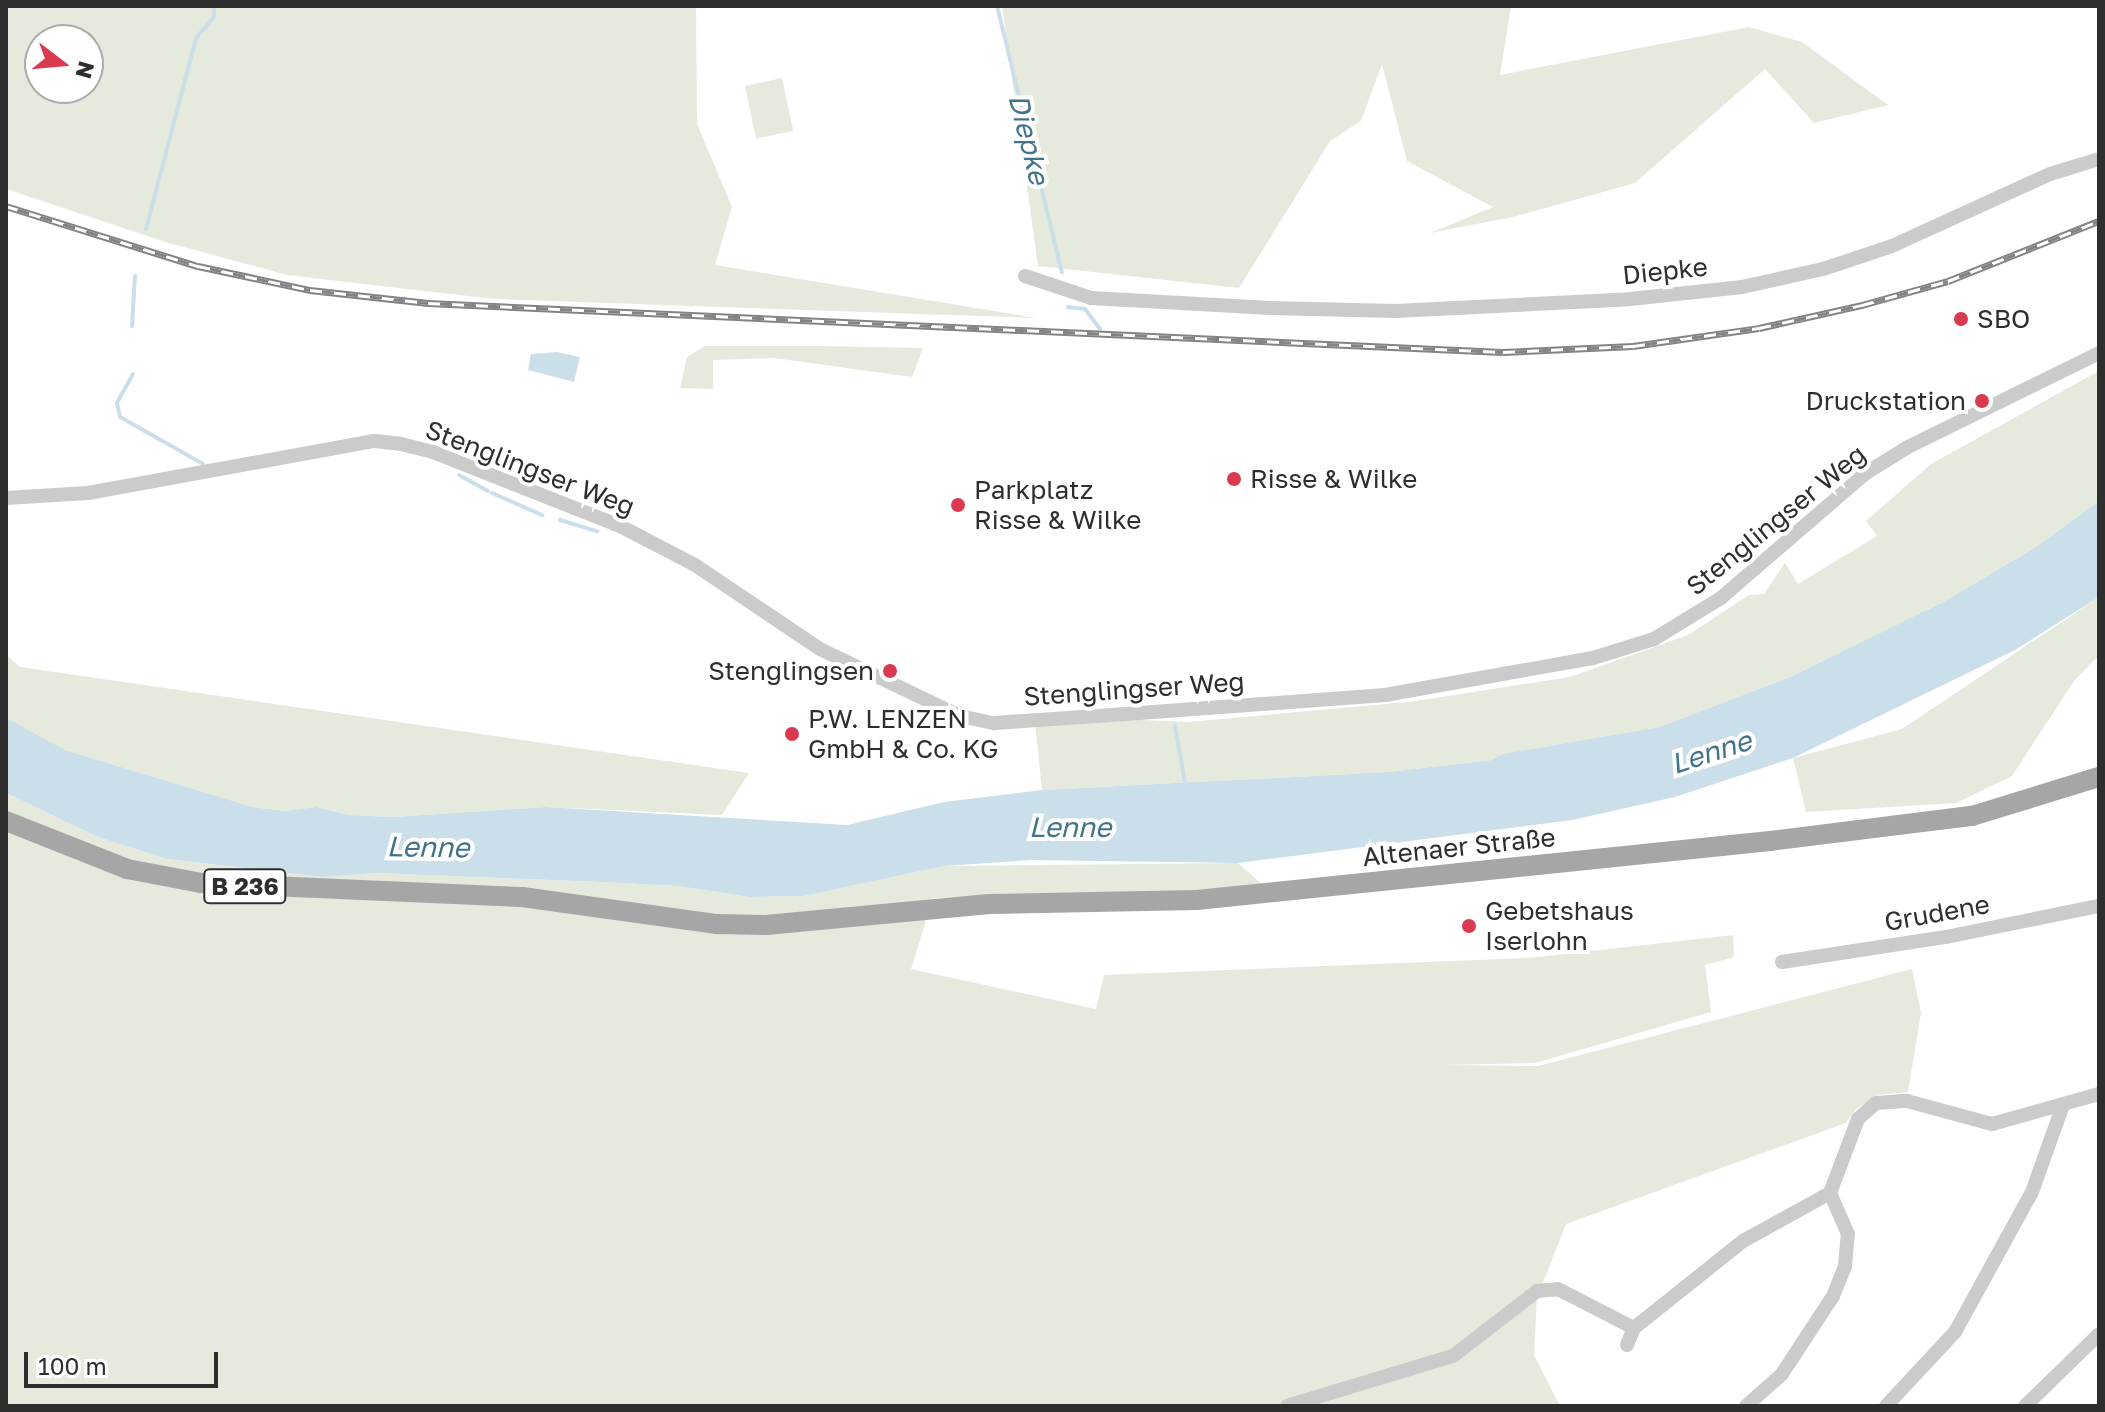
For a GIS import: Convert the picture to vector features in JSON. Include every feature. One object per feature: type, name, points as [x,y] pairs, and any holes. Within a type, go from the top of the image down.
[{"type":"main road","name":"Altenaer Straße","points":[[6,821],[127,869],[201,883],[522,897],[717,924],[818,922],[975,904],[1197,900],[1784,839],[1972,816],[2099,777]]},
{"type":"street","name":"Diepke","points":[[1025,276],[1091,298],[1396,311],[1630,299],[1742,287],[1823,269],[1892,246],[2050,174],[2099,159]]},
{"type":"street","name":"Stenglingser Weg","points":[[6,498],[88,493],[374,441],[420,448],[622,527],[695,565],[820,649],[936,707],[994,723],[1385,695],[1593,658],[1654,639],[1721,598],[1866,473],[1908,447],[2052,379],[2099,353]]},
{"type":"street","name":"Grudene","points":[[1782,962],[1946,937],[2099,906]]},
{"type":"street","points":[[1627,1345],[1634,1328],[1743,1241],[1830,1193],[1858,1119],[1876,1103],[1907,1101],[1992,1124],[2099,1094]]},
{"type":"street","points":[[1886,1406],[1955,1332],[2032,1192],[2063,1105]]},
{"type":"street","points":[[1746,1406],[1782,1374],[1813,1335],[1837,1286],[1848,1234],[1830,1193]]},
{"type":"street","points":[[1287,1406],[1453,1356],[1537,1291],[1558,1289],[1634,1328]]},
{"type":"street","points":[[2025,1406],[2099,1334]]},
{"type":"shaded area","points":[[6,6],[696,6],[697,124],[732,207],[715,265],[1036,318],[494,299],[287,275],[165,242],[6,189]]},
{"type":"shaded area","points":[[1002,6],[1511,6],[1500,75],[1749,27],[1802,42],[1888,105],[1814,123],[1765,69],[1635,183],[1513,217],[1430,233],[1493,207],[1407,161],[1382,64],[1361,121],[1330,141],[1239,288],[1038,266]]},
{"type":"shaded area","points":[[782,78],[793,131],[756,139],[745,86]]},
{"type":"shaded area","points":[[705,346],[923,348],[912,377],[774,358],[713,360],[713,389],[680,388],[687,357]]},
{"type":"shaded area","points":[[2099,371],[2099,501],[2036,547],[1943,602],[1788,678],[1659,727],[1502,754],[1492,760],[1388,772],[1042,790],[1034,715],[1188,722],[1409,702],[1570,677],[1688,635],[1749,595],[1764,594],[1785,563],[1798,584],[1877,536],[1866,521],[1931,464]]},
{"type":"shaded area","points":[[2099,597],[2099,655],[2074,681],[2012,776],[1956,803],[1806,812],[1793,758],[1902,729]]},
{"type":"shaded area","points":[[6,655],[20,667],[749,773],[722,815],[546,807],[393,817],[349,815],[316,807],[286,811],[253,807],[65,750],[28,733],[6,718]]},
{"type":"shaded area","points":[[6,793],[98,837],[167,859],[322,877],[376,873],[600,882],[678,886],[749,897],[804,896],[944,866],[1238,863],[1263,885],[1182,893],[933,898],[911,969],[1096,1009],[1104,975],[1529,958],[1733,935],[1734,957],[1705,965],[1711,1012],[1535,1063],[1441,1065],[1538,1066],[1912,969],[1921,1013],[1908,1092],[1878,1095],[1856,1109],[1846,1123],[1566,1224],[1537,1298],[1534,1355],[1560,1406],[6,1406]]},
{"type":"water","points":[[557,352],[580,357],[574,382],[528,370],[531,354]]},
{"type":"water","name":"Lenne","points":[[2099,501],[2099,597],[2015,650],[1793,758],[1675,797],[1572,820],[1238,863],[1032,860],[944,866],[804,896],[749,897],[678,886],[600,882],[376,873],[322,877],[167,859],[98,837],[6,793],[6,718],[65,750],[253,807],[285,811],[316,807],[349,815],[392,817],[546,807],[847,825],[944,802],[1042,790],[1388,772],[1492,760],[1502,754],[1659,727],[1788,678],[1943,602],[2036,547]]},
{"type":"waterway","points":[[146,229],[196,38],[214,17],[214,6]]},
{"type":"waterway","name":"Diepke","points":[[997,6],[1062,272]]},
{"type":"waterway","points":[[132,326],[135,276]]},
{"type":"waterway","name":"Diepke","points":[[1068,307],[1085,309],[1100,329]]},
{"type":"waterway","points":[[133,374],[117,403],[120,417],[203,464]]},
{"type":"waterway","points":[[459,475],[488,491]]},
{"type":"waterway","points":[[492,493],[542,515]]},
{"type":"waterway","points":[[560,520],[597,531]]},
{"type":"waterway","name":"Diepke","points":[[1175,725],[1186,789]]},
{"type":"railway","points":[[6,206],[198,266],[310,290],[428,303],[1503,352],[1633,346],[1759,328],[1862,305],[1948,281],[2099,221]]},
{"type":"place","name":"SBO","points":[[1961,319]]},
{"type":"place","name":"Druckstation","points":[[1982,401]]},
{"type":"place","name":"Risse & Wilke","points":[[1234,479]]},
{"type":"place","name":"Parkplatz Risse & Wilke","points":[[958,505]]},
{"type":"place","name":"Stenglingsen","points":[[890,671]]},
{"type":"place","name":"P.W. LENZEN GmbH & Co. KG","points":[[792,734]]},
{"type":"place","name":"Gebetshaus Iserlohn","points":[[1469,926]]}]
